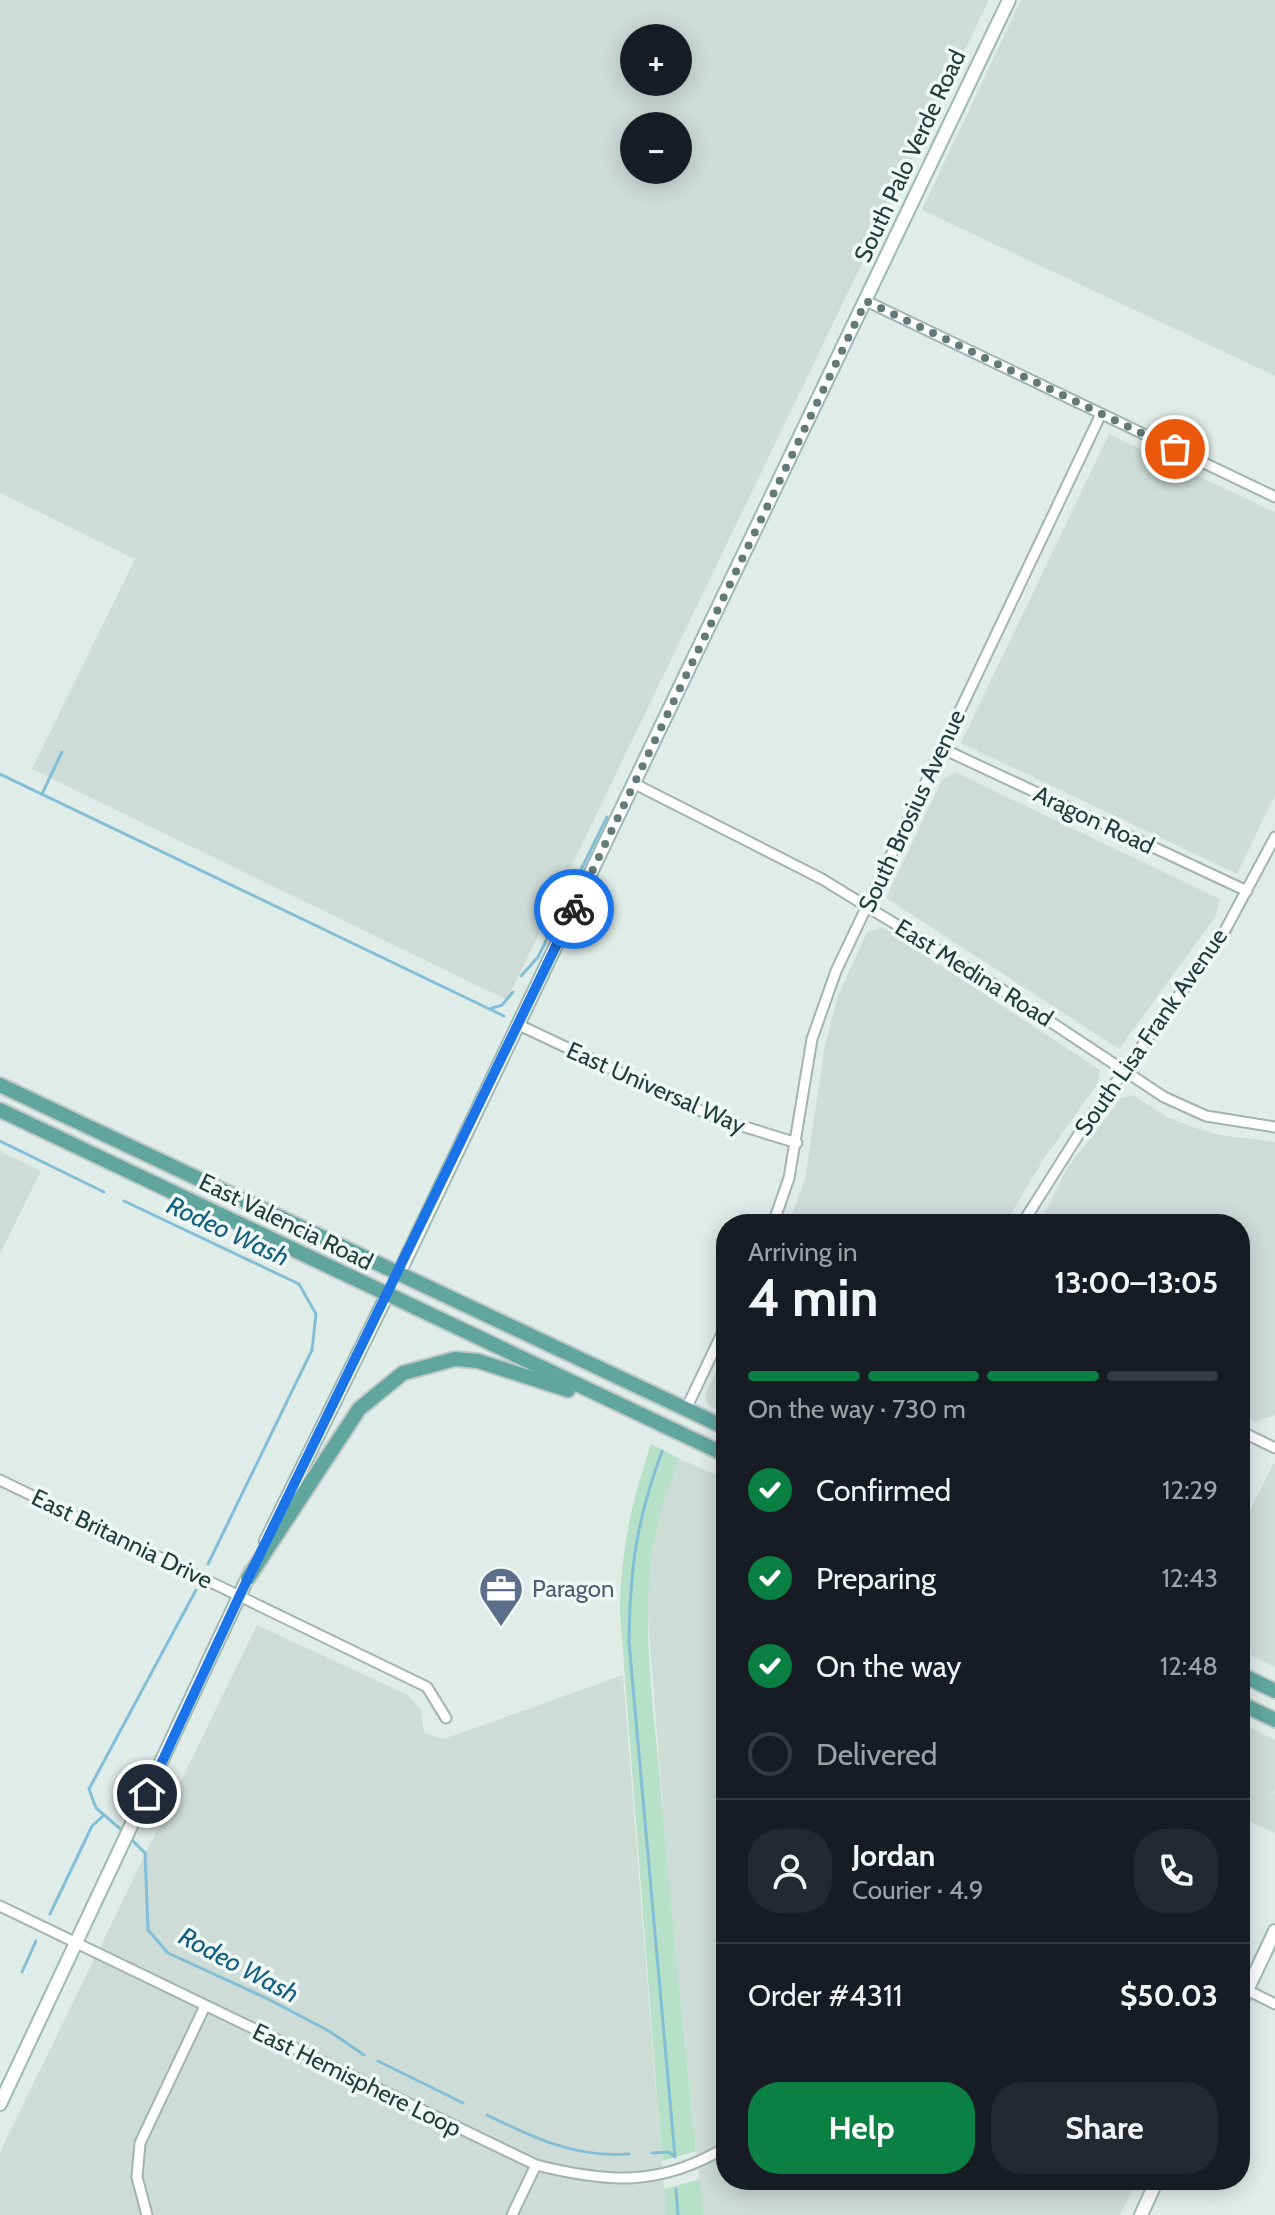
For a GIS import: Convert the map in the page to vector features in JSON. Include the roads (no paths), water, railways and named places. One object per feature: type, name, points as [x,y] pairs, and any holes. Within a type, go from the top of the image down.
[{"type":"main road","name":"East Valencia Road","points":[[0,1085],[400,1271],[716,1423]]},
{"type":"main road","name":"East Valencia Road","points":[[0,1110],[716,1450]]},
{"type":"main road","name":"South Palo Verde Road","points":[[387,1295],[400,1271]]},
{"type":"main road","points":[[248,1578],[359,1409],[403,1373],[455,1359],[478,1361],[637,1413]]},
{"type":"main road","points":[[1250,1679],[1275,1691]]},
{"type":"main road","points":[[1250,1708],[1275,1720]]},
{"type":"street","name":"South Palo Verde Road","points":[[400,1271],[1009,0]]},
{"type":"street","points":[[866,301],[1275,497]]},
{"type":"street","name":"South Brosius Avenue","points":[[776,1214],[797,1143],[812,1039],[836,971],[1101,414]]},
{"type":"street","name":"Aragon Road","points":[[941,748],[1247,891]]},
{"type":"street","name":"East Medina Road","points":[[633,783],[867,906],[1164,1097],[1206,1116],[1275,1127]]},
{"type":"street","name":"South Lisa Frank Avenue","points":[[1028,1214],[1084,1126],[1192,981],[1247,891],[1275,837]]},
{"type":"street","name":"East Universal Way","points":[[519,1025],[716,1118],[797,1143]]},
{"type":"street","name":"South Palo Verde Road","points":[[0,2104],[248,1578],[387,1295]]},
{"type":"street","points":[[686,1409],[716,1346]]},
{"type":"street","points":[[1250,1436],[1275,1448]]},
{"type":"street","name":"East Britannia Drive","points":[[0,1480],[427,1687],[446,1718]]},
{"type":"street","name":"East Hemisphere Loop","points":[[0,1906],[536,2165],[591,2179],[646,2177],[694,2166],[716,2153]]},
{"type":"street","points":[[1250,1984],[1275,1931]]},
{"type":"street","points":[[1250,1992],[1275,2004]]},
{"type":"street","points":[[147,2215],[137,2177],[140,2143],[205,2006]]},
{"type":"street","points":[[512,2215],[536,2165]]},
{"type":"street","points":[[1141,2215],[1152,2190]]},
{"type":"waterway","points":[[42,794],[62,752]]},
{"type":"waterway","points":[[0,774],[504,1016]]},
{"type":"waterway","points":[[521,976],[538,957],[607,817]]},
{"type":"waterway","points":[[492,1008],[502,1005],[513,992]]},
{"type":"waterway","name":"Rodeo Wash","points":[[0,1141],[104,1192]]},
{"type":"waterway","name":"Rodeo Wash","points":[[124,1201],[299,1284],[316,1314],[312,1350],[208,1564]]},
{"type":"waterway","points":[[652,2153],[669,2152],[675,2157],[629,1642],[636,1545],[662,1451]]},
{"type":"waterway","name":"Rodeo Wash","points":[[125,1833],[96,1808],[89,1789],[196,1590]]},
{"type":"waterway","points":[[50,1914],[92,1826],[103,1816]]},
{"type":"waterway","name":"Rodeo Wash","points":[[130,1838],[145,1853],[148,1930],[168,1953],[266,1998],[329,2031],[364,2055]]},
{"type":"waterway","points":[[22,1972],[36,1941]]},
{"type":"waterway","name":"Rodeo Wash","points":[[378,2061],[463,2103]]},
{"type":"waterway","name":"Rodeo Wash","points":[[487,2115],[556,2145],[591,2153],[629,2154]]},
{"type":"waterway","name":"Rodeo Wash","points":[[676,2189],[678,2215]]},
{"type":"place","name":"Paragon","points":[[501,1628]]}]
